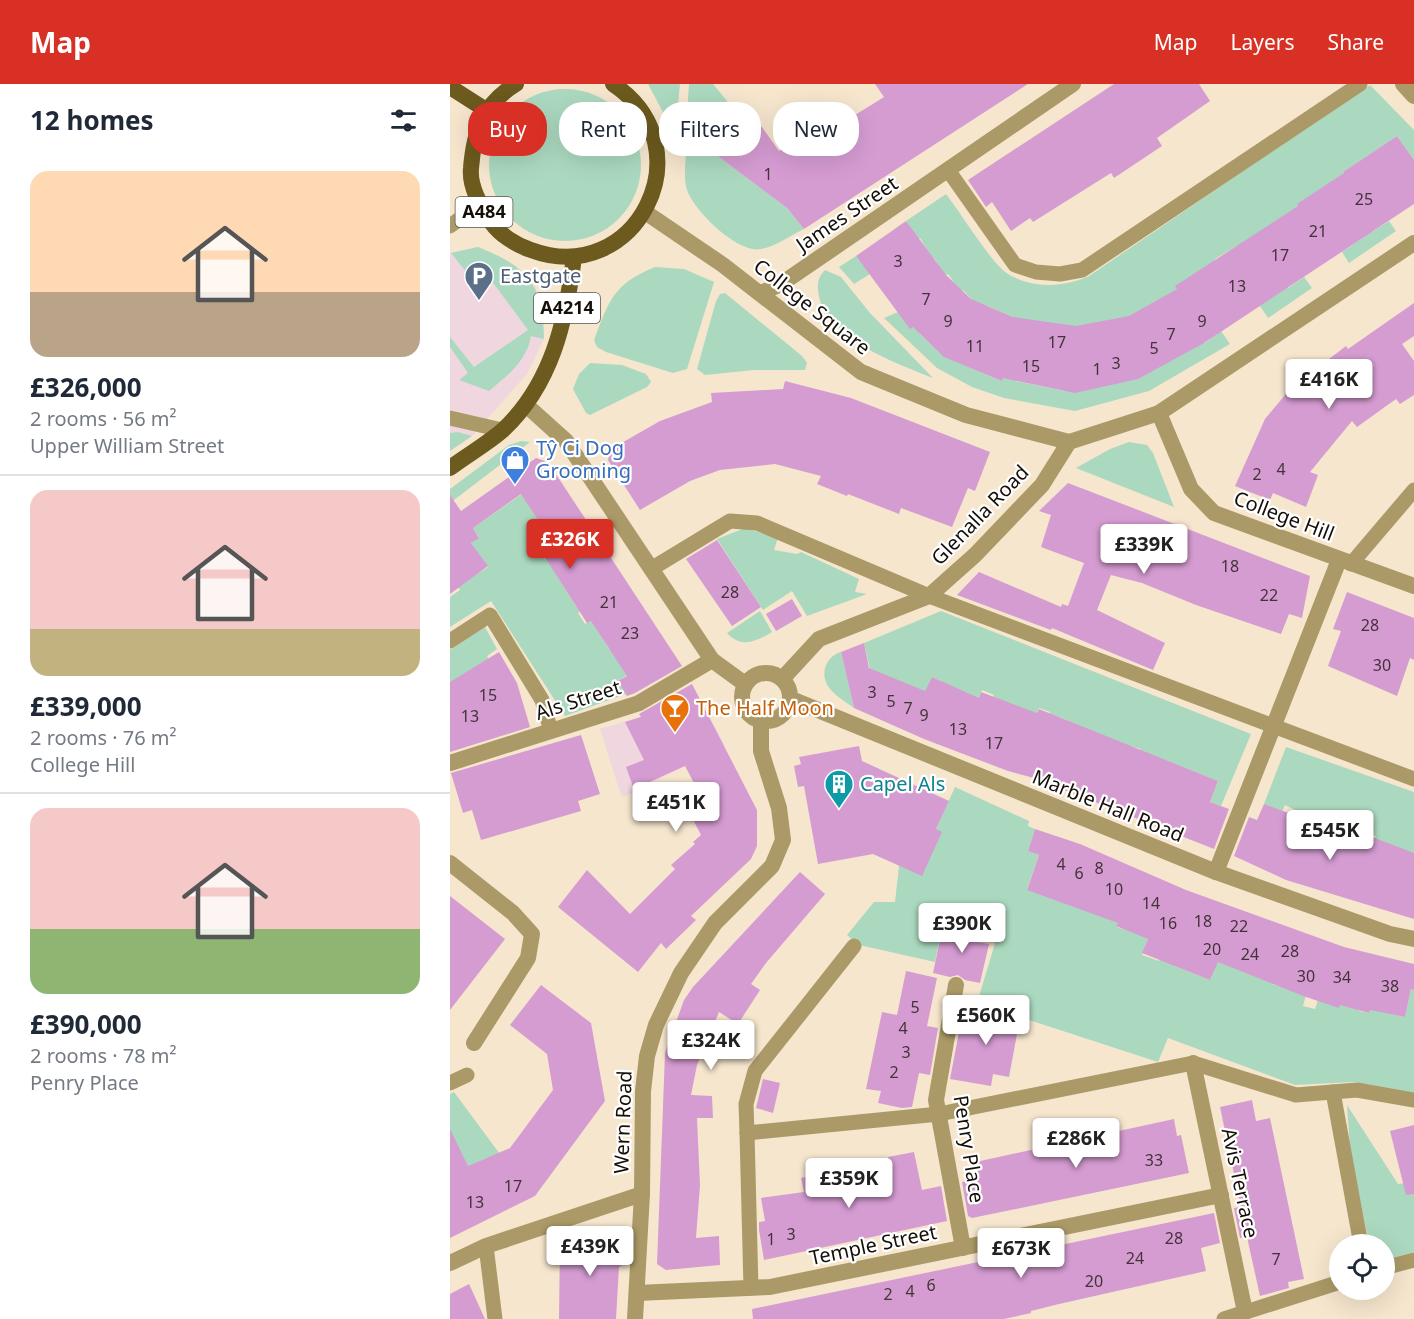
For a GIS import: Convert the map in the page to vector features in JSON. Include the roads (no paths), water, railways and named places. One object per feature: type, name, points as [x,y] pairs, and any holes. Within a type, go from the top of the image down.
[{"type":"main road","name":"A484","points":[[494,102],[504,91],[516,84]]},
{"type":"main road","name":"A484","points":[[613,84],[633,102]]},
{"type":"main road","name":"A484","points":[[630,84],[637,102]]},
{"type":"main road","points":[[450,87],[472,102]]},
{"type":"main road","name":"A484","points":[[472,156],[470,173],[479,205],[495,228],[518,246],[546,256],[574,257],[610,244],[626,234],[645,212],[654,192],[658,170],[654,137],[647,123]]},
{"type":"main road","name":"A4214","points":[[450,468],[502,430],[526,405],[554,356],[567,309],[574,257]]},
{"type":"street","name":"James Street","points":[[761,293],[781,284],[1073,84]]},
{"type":"street","points":[[1403,84],[1414,96]]},
{"type":"street","name":"College Square","points":[[645,212],[761,293],[861,372],[966,415],[1069,441]]},
{"type":"street","points":[[1069,441],[1159,413],[1414,243]]},
{"type":"street","points":[[526,405],[566,441],[712,660],[745,684]]},
{"type":"street","name":"College Hill","points":[[1159,413],[1191,489],[1214,513],[1414,586]]},
{"type":"street","name":"Glenalla Road","points":[[783,678],[819,639],[929,596],[975,555],[1042,485],[1069,441]]},
{"type":"street","points":[[1216,872],[1345,562]]},
{"type":"street","name":"Als Street","points":[[450,763],[639,703],[712,660]]},
{"type":"street","points":[[767,672],[783,678],[790,691],[791,699],[784,714],[778,719],[762,721],[748,713],[742,699],[745,684],[751,677],[767,672]]},
{"type":"street","name":"Marble Hall Road","points":[[791,699],[1216,872],[1390,934],[1414,939]]},
{"type":"street","name":"Wern Road","points":[[635,1319],[642,1194],[643,1091],[647,1056],[657,1025],[681,973],[715,923],[772,866],[783,840],[779,808],[761,751],[762,721]]},
{"type":"street","points":[[450,863],[513,913],[532,934],[528,958],[474,1043]]},
{"type":"street","name":"Penry Place","points":[[956,985],[936,1100],[963,1248]]},
{"type":"street","name":"Avis Terrace","points":[[1193,1063],[1245,1312]]},
{"type":"street","points":[[450,1263],[486,1246],[642,1194]]},
{"type":"street","name":"Temple Street","points":[[637,1293],[770,1287],[1221,1196]]},
{"type":"lane","points":[[948,170],[1015,265],[1036,272],[1060,274],[1082,270],[1360,84]]},
{"type":"lane","points":[[450,226],[479,205]]},
{"type":"lane","points":[[450,418],[502,430]]},
{"type":"lane","points":[[1345,562],[1414,490]]},
{"type":"lane","points":[[651,569],[730,521],[757,523],[929,596],[1274,729],[1414,779]]},
{"type":"lane","points":[[450,641],[490,615],[542,700],[551,731]]},
{"type":"lane","points":[[751,1288],[746,1104],[755,1071],[854,946]]},
{"type":"lane","points":[[747,1133],[939,1114],[1193,1063],[1296,1095],[1357,1089],[1414,1100]]},
{"type":"lane","points":[[450,1083],[467,1075]]},
{"type":"lane","points":[[1333,1092],[1359,1234]]},
{"type":"lane","points":[[486,1246],[495,1319]]},
{"type":"lane","points":[[1395,1266],[1414,1260]]},
{"type":"lane","points":[[1224,1319],[1329,1285]]},
{"type":"place","name":"Eastgate","points":[[479,302]]},
{"type":"place","name":"Tŷ Ci Dog Grooming","points":[[515,486]]},
{"type":"place","name":"The Half Moon","points":[[675,734]]},
{"type":"place","name":"Capel Als","points":[[839,810]]}]
